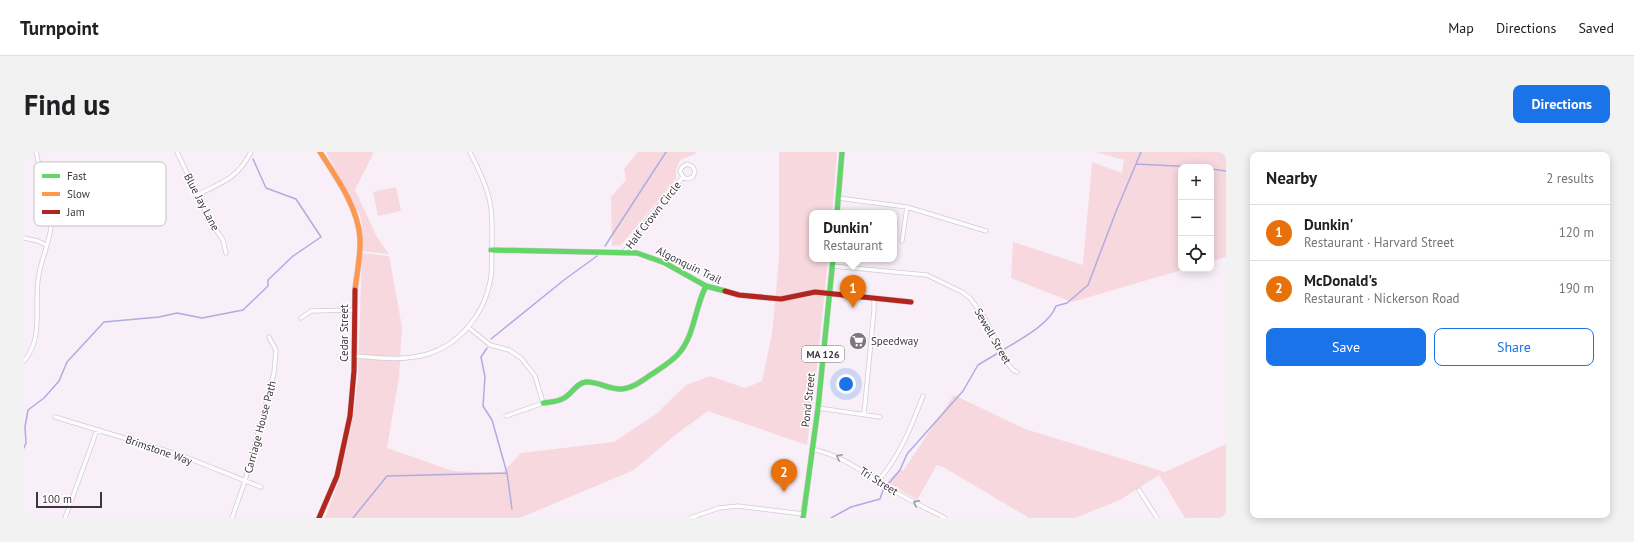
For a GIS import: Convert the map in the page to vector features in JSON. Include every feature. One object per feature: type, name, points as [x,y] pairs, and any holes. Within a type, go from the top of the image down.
[{"type":"street","points":[[36,152],[38,162]]},
{"type":"street","name":"Blue Jay Lane","points":[[177,152],[197,195],[223,240],[226,253]]},
{"type":"street","points":[[197,195],[239,172],[251,152]]},
{"type":"street","name":"Cedar Street","points":[[319,518],[332,492],[345,442],[351,404],[355,356],[354,310],[359,256],[359,229],[355,217],[343,191],[320,152]]},
{"type":"street","points":[[355,356],[404,358],[420,356],[445,346],[468,327],[480,310],[485,300],[490,280],[492,212],[488,191],[470,152]]},
{"type":"street","points":[[837,210],[842,152]]},
{"type":"street","name":"Half Crown Circle","points":[[687,164],[693,167],[695,171],[692,177],[687,179],[683,177],[680,171],[682,167],[687,164]]},
{"type":"street","name":"Half Crown Circle","points":[[624,252],[650,216],[683,177]]},
{"type":"street","points":[[838,198],[907,207],[986,231]]},
{"type":"street","points":[[902,241],[907,207]]},
{"type":"street","points":[[24,361],[28,356],[36,329],[38,316],[37,285],[50,234],[50,226]]},
{"type":"street","points":[[24,238],[31,238],[46,245]]},
{"type":"street","name":"Algonquin Trail","points":[[491,250],[637,253],[654,258],[706,286],[739,296],[780,299],[789,298],[806,292],[829,292],[911,302]]},
{"type":"street","name":"Pond Street","points":[[803,516],[818,408],[832,262]]},
{"type":"street","name":"Sewell Street","points":[[832,266],[926,275],[962,292],[970,298],[986,320],[1005,360],[1013,370],[1018,372]]},
{"type":"street","points":[[506,416],[543,403],[562,399],[581,383],[591,382],[615,390],[627,389],[637,384],[671,361],[680,351],[688,338],[701,296],[706,286]]},
{"type":"street","points":[[864,414],[874,310],[874,300],[872,297]]},
{"type":"street","points":[[301,318],[306,313],[311,311],[354,310]]},
{"type":"street","points":[[468,327],[490,345],[509,350],[521,358],[535,376],[543,403]]},
{"type":"street","name":"Carriage House Path","points":[[232,518],[245,481],[274,372],[276,350],[269,337]]},
{"type":"street","points":[[878,480],[888,469],[902,446],[923,396]]},
{"type":"street","points":[[818,408],[880,417]]},
{"type":"street","name":"Brimstone Way","points":[[55,416],[176,454],[261,487]]},
{"type":"street","points":[[65,518],[97,430]]},
{"type":"street","name":"Tri Street","points":[[812,449],[839,457],[886,486],[945,518]]},
{"type":"street","points":[[1139,490],[1157,518]]},
{"type":"street","points":[[690,518],[719,508],[738,506],[803,516]]},
{"type":"shaded area","points":[[326,152],[372,152],[373,154],[355,190],[377,237],[389,254],[362,251],[362,225],[360,215]]},
{"type":"shaded area","points":[[638,152],[696,152],[695,154],[680,160],[676,170],[676,179],[621,245],[612,246],[611,197],[626,180],[624,169]]},
{"type":"shaded area","points":[[779,152],[837,152],[832,210],[809,210],[809,262],[828,262],[807,445],[708,411],[675,435],[634,470],[520,518],[325,518],[340,478],[354,412],[358,377],[362,253],[389,256],[402,327],[399,377],[387,448],[453,471],[502,473],[521,453],[614,442],[656,414],[686,385],[710,376],[745,388],[762,381],[772,334],[779,260]]},
{"type":"shaded area","points":[[1095,152],[1226,152],[1226,257],[1214,260],[1214,164],[1178,164],[1178,271],[1072,302],[1011,278],[1013,242],[1083,265],[1092,162],[1122,173],[1124,160]]},
{"type":"shaded area","points":[[396,187],[401,211],[378,216],[373,192]]},
{"type":"shaded area","points":[[954,395],[1025,429],[1165,472],[1226,444],[1226,518],[1185,518],[1159,475],[1120,500],[1075,518],[1029,518],[945,468],[937,465],[917,500],[887,482],[900,469],[903,471]]},
{"type":"waterway","points":[[605,246],[666,152]]},
{"type":"waterway","points":[[1136,164],[1141,152]]},
{"type":"waterway","points":[[24,448],[26,443],[25,427],[28,410],[44,398],[59,381],[67,362],[104,322],[159,317],[177,313],[202,318],[243,310],[268,286],[268,280],[293,256],[321,237],[296,199],[266,188],[253,159]]},
{"type":"waterway","points":[[1003,350],[1041,325],[1053,313],[1056,306],[1067,303],[1088,285],[1136,164],[1178,166]]},
{"type":"waterway","points":[[1214,169],[1226,171]]},
{"type":"waterway","points":[[491,339],[564,280],[597,256]]},
{"type":"waterway","points":[[487,348],[481,357],[485,377],[483,406],[492,420],[507,473],[512,509]]},
{"type":"waterway","points":[[831,518],[851,507],[880,499],[883,490],[900,470],[907,454],[963,391],[978,365],[998,353]]},
{"type":"waterway","points":[[353,518],[387,476],[507,473]]},
{"type":"traffic: fast","points":[[837,210],[842,152]]},
{"type":"traffic: fast","points":[[491,250],[637,253],[665,263],[706,286],[725,291]]},
{"type":"traffic: fast","points":[[803,518],[818,408],[833,262]]},
{"type":"traffic: fast","points":[[543,403],[554,402],[562,399],[579,384],[586,382],[617,389],[634,386],[667,364],[685,345],[692,328],[699,302],[706,286]]},
{"type":"traffic: slow","points":[[320,152],[351,204],[358,226],[360,251],[355,290]]},
{"type":"traffic: jam","points":[[319,518],[337,476],[350,416],[354,371],[355,290]]},
{"type":"traffic: jam","points":[[725,291],[739,295],[781,299],[815,292],[911,302]]},
{"type":"place","name":"Dunkin'","points":[[853,308]]},
{"type":"place","name":"Speedway","points":[[858,341]]},
{"type":"place","name":"McDonald's","points":[[784,492]]}]
